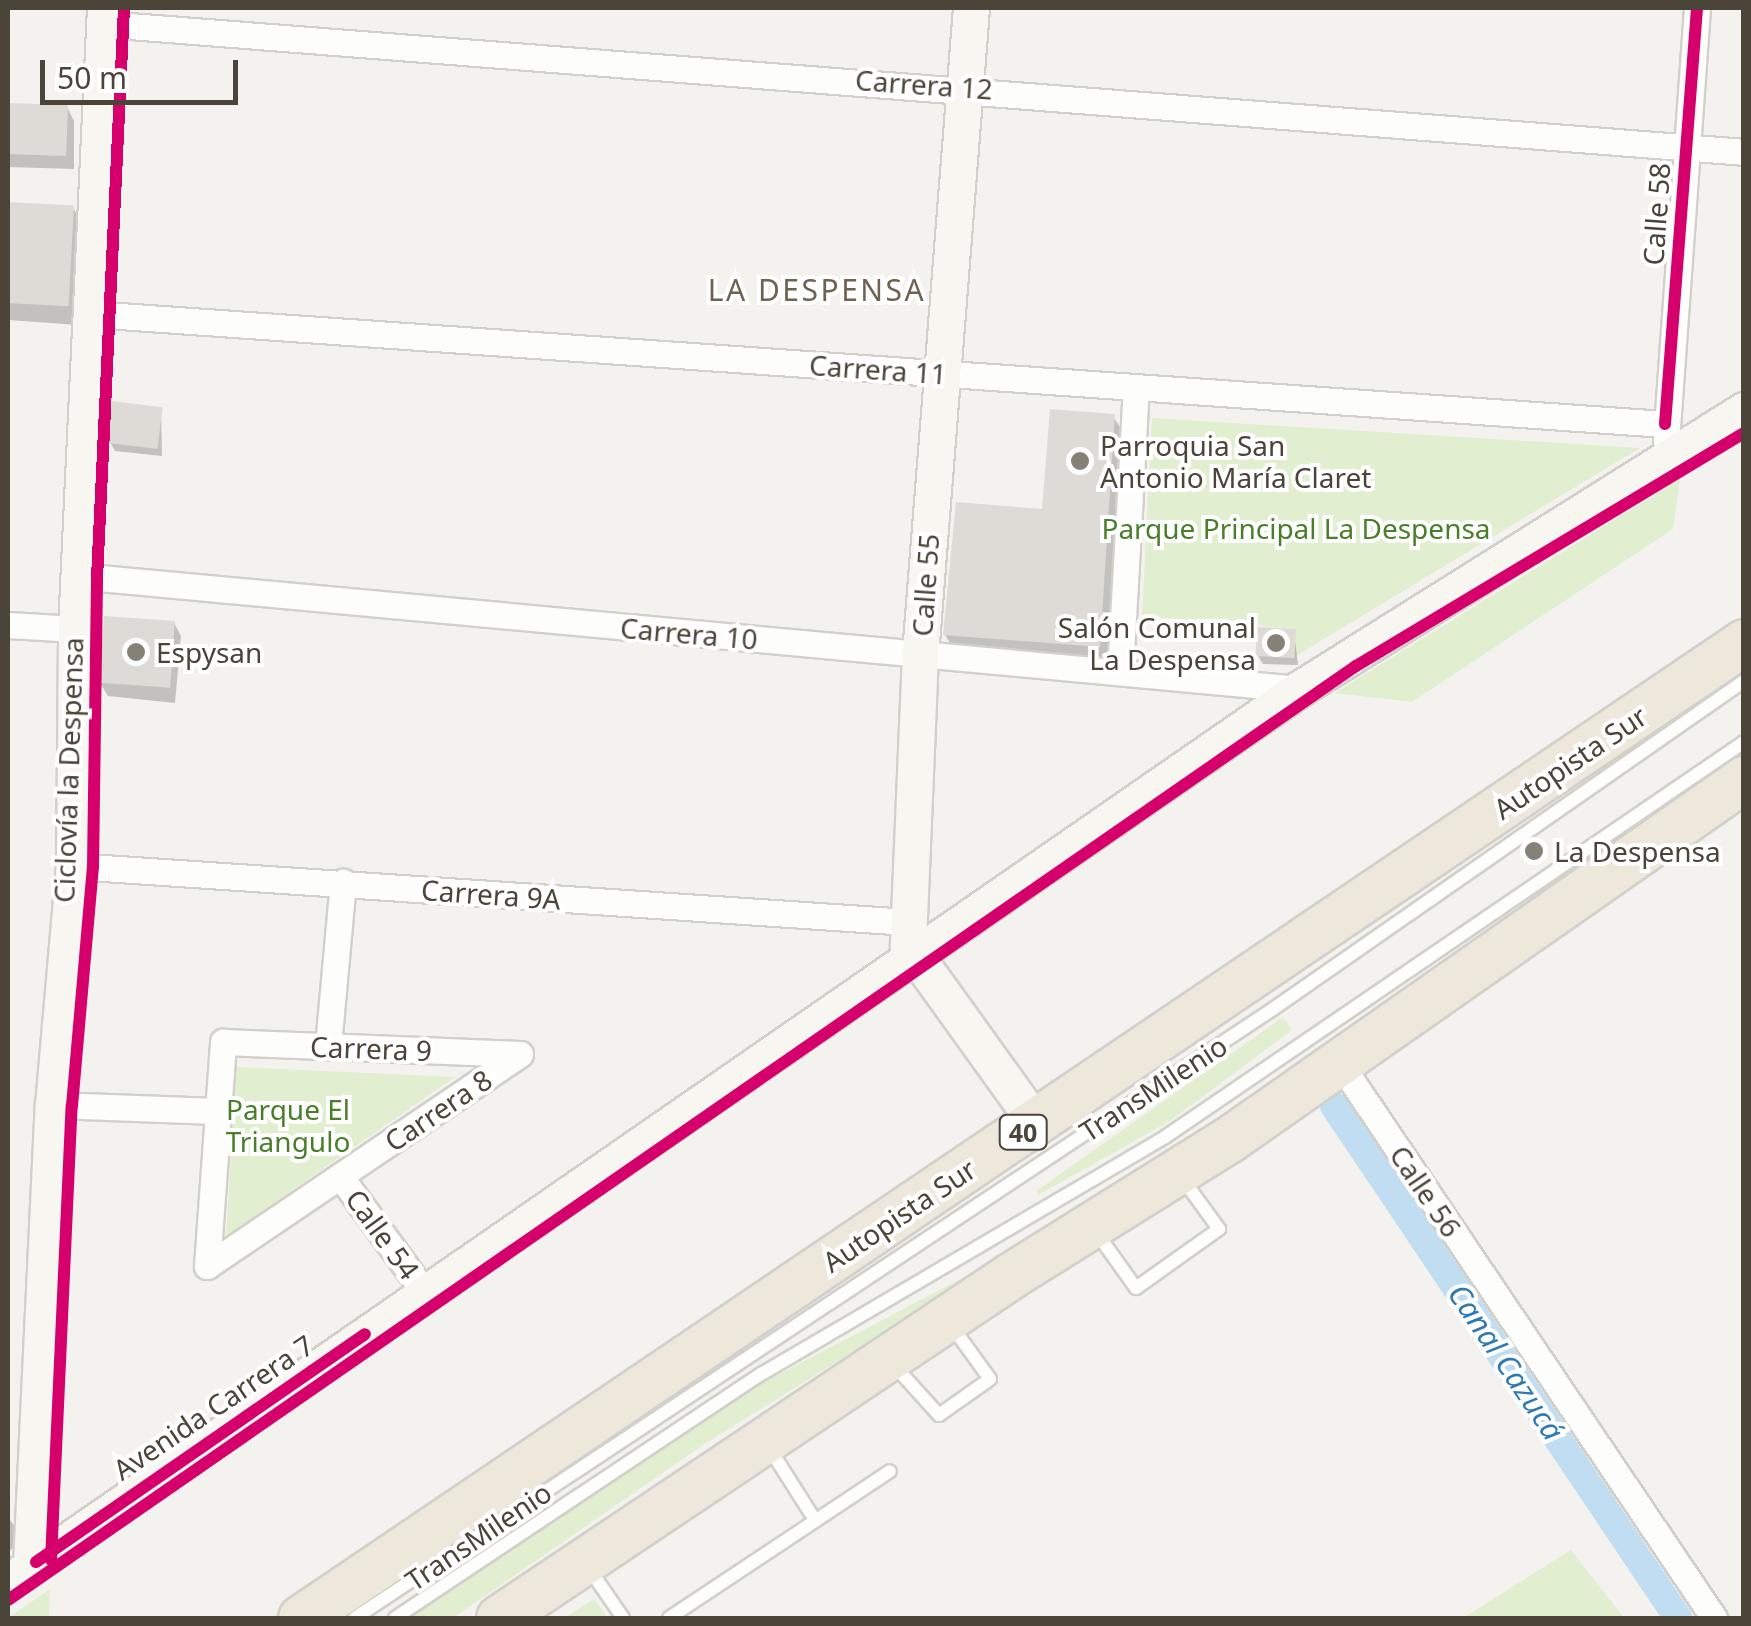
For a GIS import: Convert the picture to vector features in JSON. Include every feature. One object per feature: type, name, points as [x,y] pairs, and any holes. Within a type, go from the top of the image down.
[{"type":"highway","name":"Autopista Sur","points":[[301,1618],[1744,642]]},
{"type":"highway","points":[[500,1618],[946,1318],[1178,1172],[1744,780]]},
{"type":"street","name":"Calle 55","points":[[970,8],[920,654],[908,945],[1036,1123]]},
{"type":"street","name":"Calle 58","points":[[1665,440],[1698,8]]},
{"type":"street","name":"Carrera 12","points":[[105,16],[1744,152]]},
{"type":"street","points":[[19,1574],[74,866],[76,628],[105,16]]},
{"type":"street","name":"Carrera 11","points":[[90,314],[1136,387],[1665,440]]},
{"type":"street","points":[[1120,672],[1136,387]]},
{"type":"street","name":"Avenida Carrera 7","points":[[19,1574],[1665,440],[1744,410]]},
{"type":"street","name":"Carrera 10","points":[[78,576],[1299,689]]},
{"type":"street","points":[[8,625],[76,628]]},
{"type":"street","name":"Carrera 9A","points":[[74,866],[908,922]]},
{"type":"street","points":[[328,1046],[344,882]]},
{"type":"street","name":"Carrera 9","points":[[218,1111],[223,1042],[520,1054]]},
{"type":"street","name":"Carrera 8","points":[[218,1111],[207,1266],[520,1054]]},
{"type":"street","name":"Calle 56","points":[[1339,1062],[1714,1618]]},
{"type":"street","points":[[53,1105],[218,1111]]},
{"type":"street","name":"Calle 54","points":[[340,1176],[425,1293]]},
{"type":"lane","name":"TransMilenio","points":[[355,1618],[1273,1010],[1744,681]]},
{"type":"lane","name":"TransMilenio","points":[[395,1618],[762,1372],[1165,1136],[1744,742]]},
{"type":"lane","points":[[1091,1226],[1136,1288],[1219,1230],[1178,1172]]},
{"type":"lane","points":[[887,1358],[939,1416],[990,1379],[946,1318]]},
{"type":"lane","points":[[764,1440],[816,1520]]},
{"type":"lane","points":[[670,1618],[890,1471]]},
{"type":"lane","points":[[584,1562],[623,1618]]},
{"type":"green space","name":"Parque Principal La Despensa","points":[[1152,418],[1640,448],[1294,657],[1295,629],[1142,616]]},
{"type":"green space","points":[[1680,479],[1673,529],[1412,702],[1335,693]]},
{"type":"green space","points":[[1283,1017],[1292,1030],[1170,1121],[1038,1195],[1036,1191]]},
{"type":"green space","name":"Parque El Triangulo","points":[[236,1067],[455,1077],[226,1236]]},
{"type":"green space","points":[[1344,1099],[1694,1618],[1665,1618],[1324,1112]]},
{"type":"green space","points":[[1025,1245],[706,1443],[453,1618],[410,1618],[753,1388]]},
{"type":"green space","points":[[1571,1550],[1624,1618],[1463,1618]]},
{"type":"green space","points":[[50,1589],[49,1618],[8,1618]]},
{"type":"green space","points":[[594,1599],[608,1618],[564,1618]]},
{"type":"building","points":[[8,103],[68,105],[66,156],[8,154]]},
{"type":"building","points":[[8,202],[74,205],[69,306],[8,303]]},
{"type":"building","points":[[112,401],[163,407],[158,449],[107,443]]},
{"type":"building","points":[[1050,409],[1115,414],[1100,647],[943,635],[956,502],[1042,509]]},
{"type":"building","name":"Espysan","points":[[104,616],[175,621],[170,688],[99,683]]},
{"type":"building","name":"Salón Comunal La Despensa","points":[[1257,627],[1296,629],[1294,658],[1255,656]]},
{"type":"waterway","name":"Canal Cazucá","points":[[1334,1106],[1678,1618]]},
{"type":"cycle path","name":"Ciclovía la Despensa","points":[[51,1560],[72,1106],[93,867],[97,578],[124,8]]},
{"type":"cycle path","points":[[1665,424],[1697,8]]},
{"type":"cycle path","points":[[8,1600],[1356,666],[1744,433]]},
{"type":"cycle path","points":[[36,1562],[365,1334]]},
{"type":"place","name":"Parroquia San Antonio María Claret","points":[[1080,461]]},
{"type":"place","name":"Salón Comunal La Despensa","points":[[1276,643]]},
{"type":"place","name":"Espysan","points":[[136,652]]},
{"type":"place","name":"La Despensa","points":[[1534,851]]},
{"type":"district","name":"LA DESPENSA","points":[[817,290]]}]
